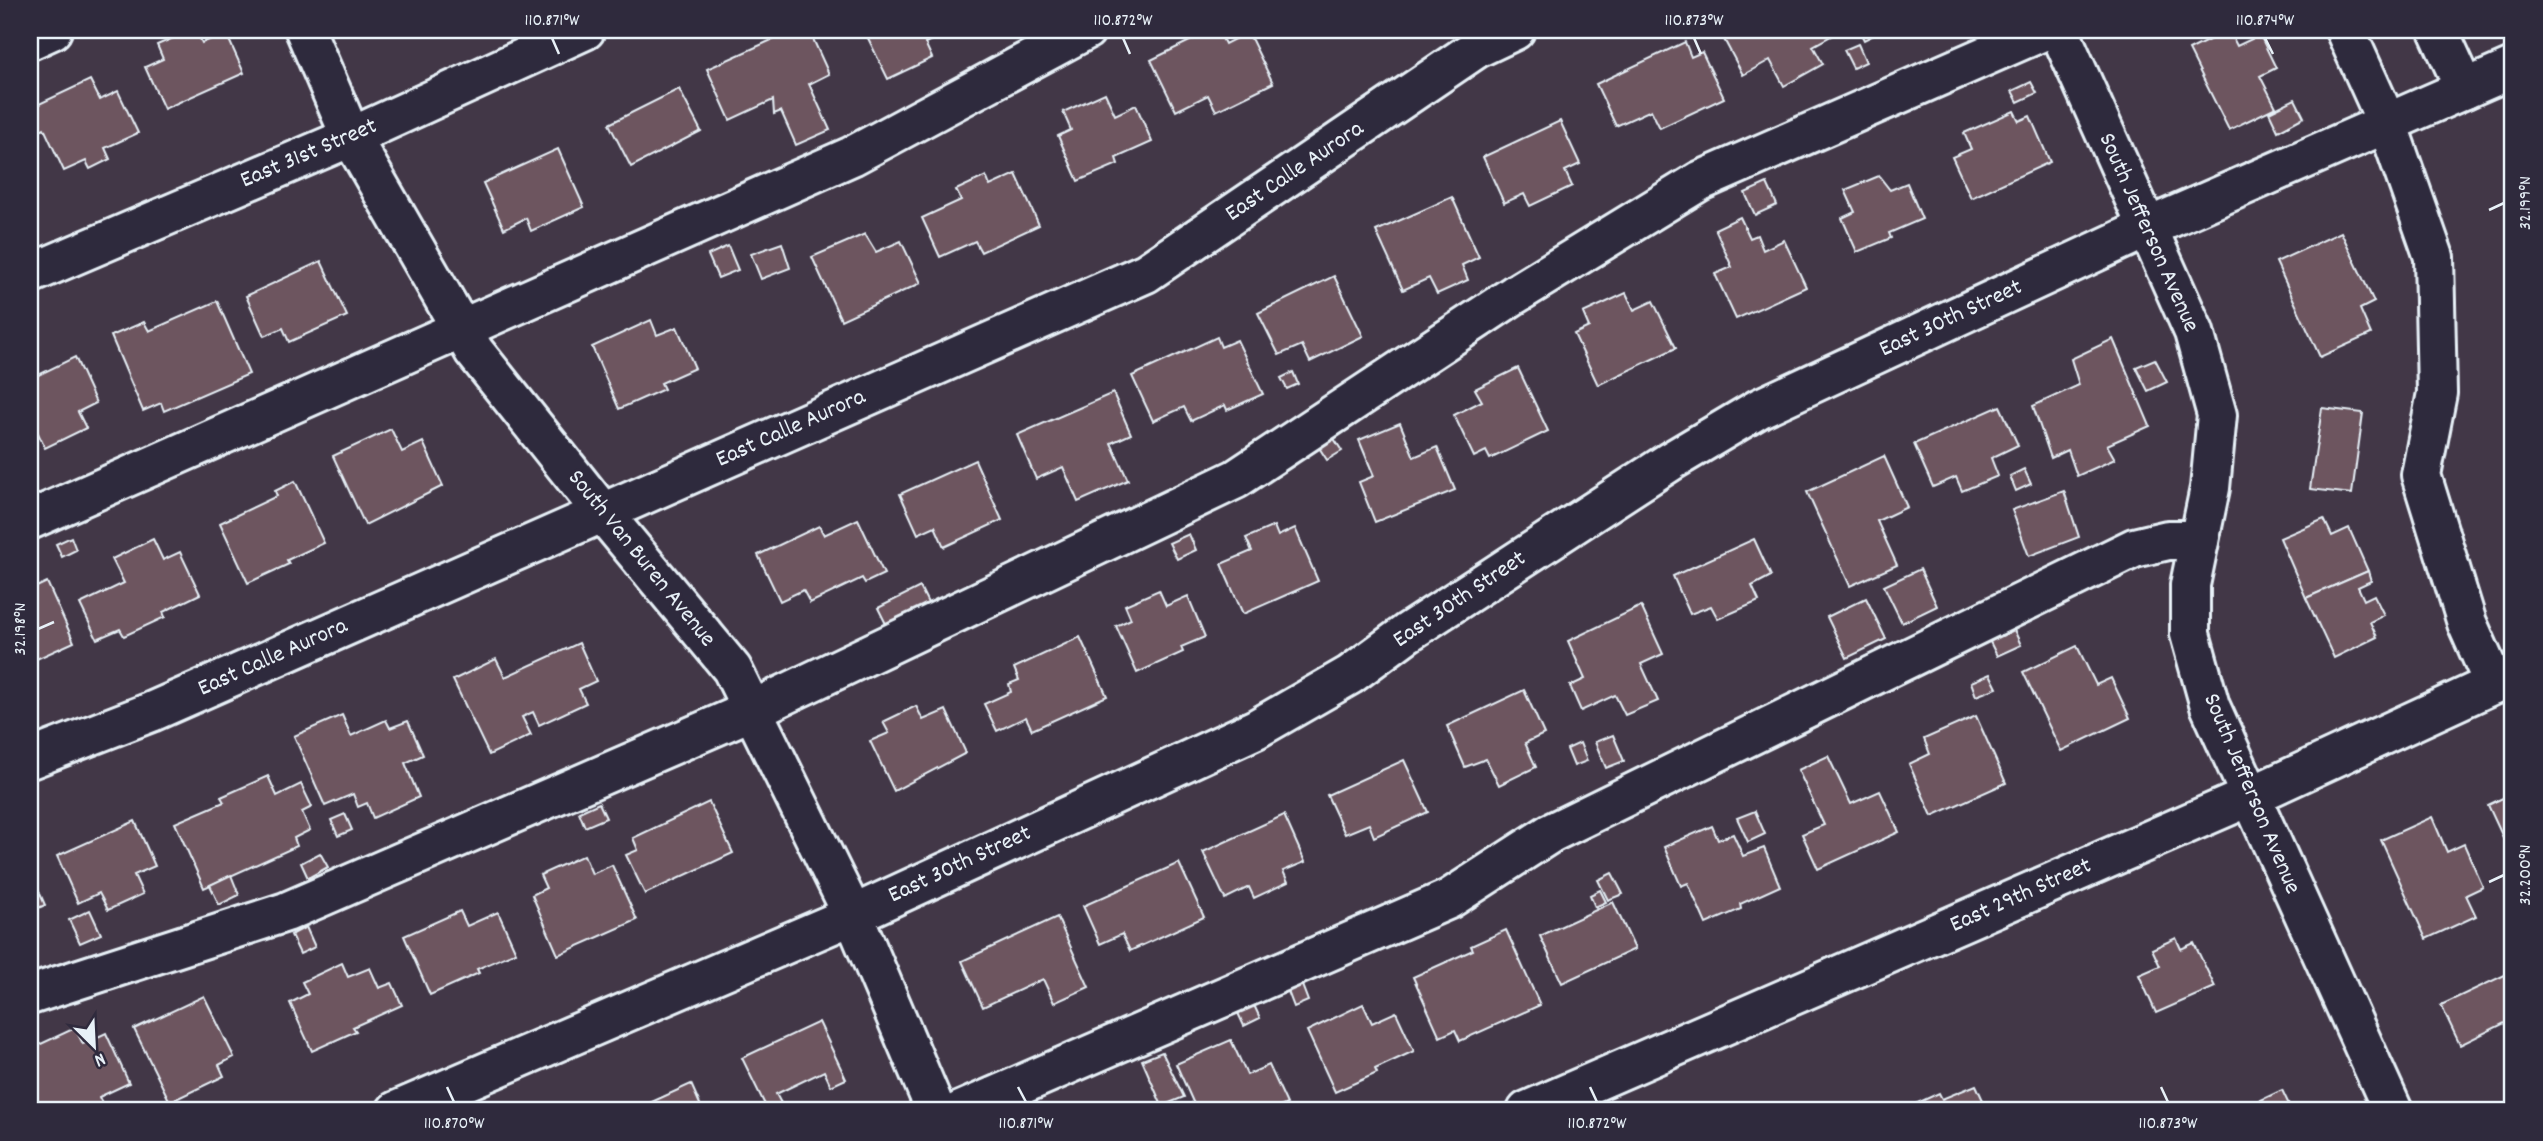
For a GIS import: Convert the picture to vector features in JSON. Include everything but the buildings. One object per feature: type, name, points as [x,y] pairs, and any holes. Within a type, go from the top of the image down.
[{"type":"street","points":[[30,40],[52,30]]},
{"type":"street","name":"South Van Buren Avenue","points":[[305,30],[351,137],[474,351],[732,669],[853,915],[936,1111]]},
{"type":"street","name":"East 31st Street","points":[[30,274],[351,137],[585,30]]},
{"type":"street","points":[[30,520],[852,156],[1086,30]]},
{"type":"street","name":"East Calle Aurora","points":[[30,758],[151,712],[1146,273],[1477,48],[1515,30]]},
{"type":"street","points":[[30,995],[286,912],[752,709],[1236,479],[1514,295],[1700,181],[2045,30]]},
{"type":"street","name":"South Jefferson Avenue","points":[[2059,30],[2194,332],[2217,415],[2210,488],[2190,584],[2190,634],[2212,712],[2393,1111]]},
{"type":"street","points":[[2345,30],[2387,123],[2434,257],[2437,393],[2421,475],[2467,623],[2504,679]]},
{"type":"street","points":[[2438,30],[2465,89]]},
{"type":"street","name":"East 30th Street","points":[[396,1111],[853,915],[1256,729],[1350,675],[1407,633],[1660,469],[1760,408],[2147,228],[2513,68]]},
{"type":"street","points":[[961,1111],[1449,899],[1551,833],[2134,548],[2168,540],[2199,540]]},
{"type":"street","name":"East 29th Street","points":[[1527,1111],[2251,796],[2504,679]]}]
